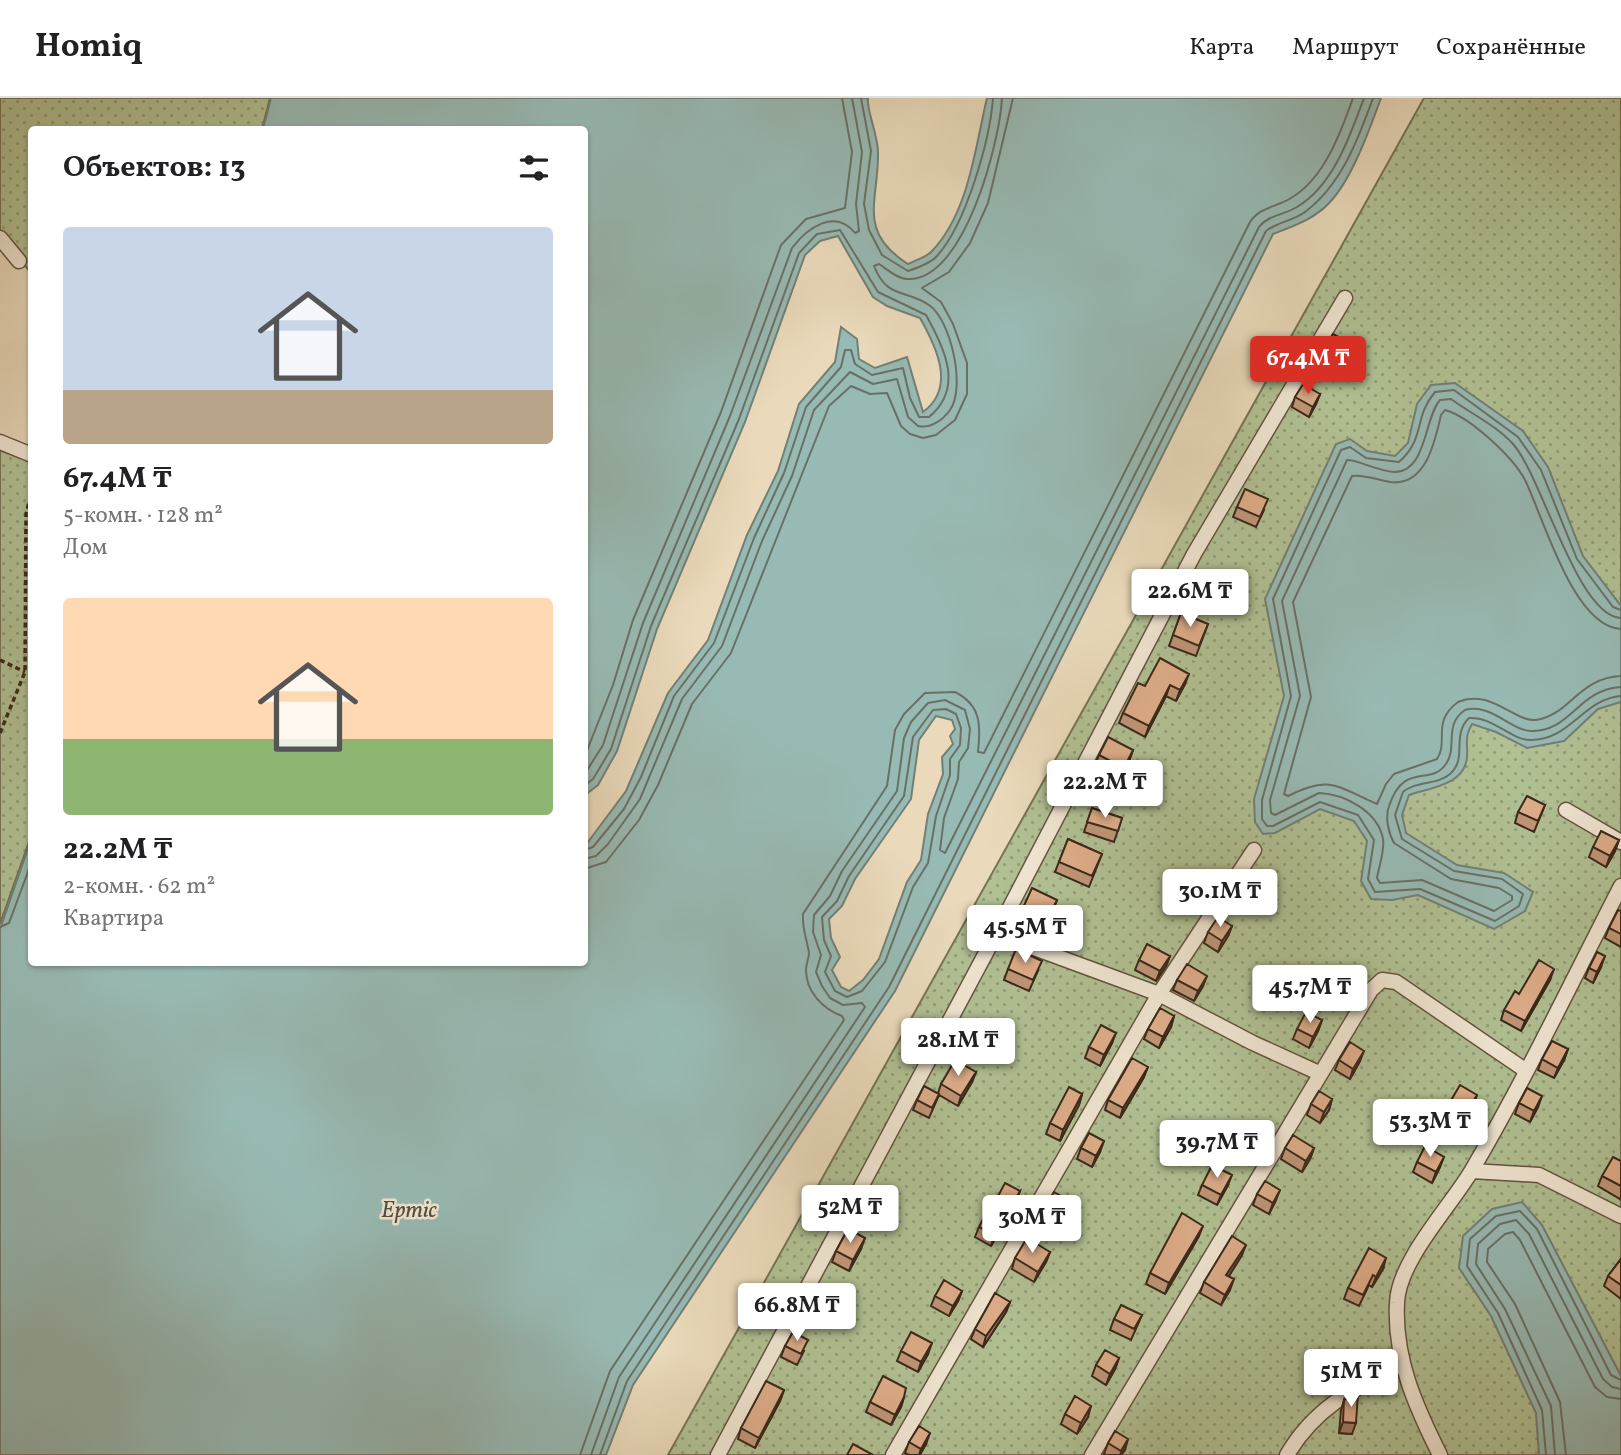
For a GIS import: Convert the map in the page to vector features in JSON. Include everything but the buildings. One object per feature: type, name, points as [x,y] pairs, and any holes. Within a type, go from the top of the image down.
[{"type":"street","points":[[0,238],[19,261]]},
{"type":"street","points":[[718,1455],[996,934],[1194,554],[1345,298]]},
{"type":"street","points":[[0,442],[28,453]]},
{"type":"street","points":[[1566,810],[1621,842]]},
{"type":"street","points":[[893,1455],[1159,994],[1254,849]]},
{"type":"street","points":[[1440,1455],[1416,1408],[1402,1364],[1396,1301],[1408,1267],[1472,1171],[1621,886]]},
{"type":"street","points":[[996,934],[1159,994],[1253,1043],[1319,1073]]},
{"type":"street","points":[[1092,1455],[1371,990],[1382,981],[1396,982],[1525,1070]]},
{"type":"street","points":[[1472,1171],[1539,1175],[1621,1216]]},
{"type":"street","points":[[1287,1455],[1299,1435],[1341,1395],[1402,1364]]},
{"type":"path","points":[[0,733],[25,672],[28,506]]},
{"type":"path","points":[[0,660],[25,672]]},
{"type":"green space","points":[[0,98],[270,98],[263,126],[28,126],[28,269],[0,235]]},
{"type":"green space","points":[[1424,98],[1621,98],[1621,1455],[668,1455]]},
{"type":"green space","points":[[0,444],[28,456],[28,845],[0,924]]},
{"type":"water","name":"Ертіс","points":[[271,98],[868,98],[878,152],[874,200],[876,227],[892,252],[908,264],[932,251],[955,218],[969,179],[987,98],[1381,98],[1360,153],[1338,192],[1318,213],[1273,234],[895,991],[633,1385],[606,1455],[0,1455],[0,929],[28,849],[28,966],[588,966],[588,842],[626,791],[668,693],[708,640],[747,535],[778,471],[799,404],[835,362],[841,327],[857,339],[859,359],[875,368],[907,357],[923,412],[939,391],[941,380],[937,355],[920,318],[887,306],[873,297],[838,236],[820,241],[805,255],[745,422],[657,629],[617,751],[598,785],[588,793],[588,126],[264,126]],"holes":[[[936,716],[952,720],[955,729],[950,736],[953,744],[942,757],[943,774],[928,814],[921,860],[907,882],[879,959],[863,980],[849,991],[841,987],[832,970],[840,957],[831,938],[829,919],[842,906],[855,879],[911,799],[919,740]]]},
{"type":"water","points":[[1455,383],[1523,431],[1548,467],[1583,556],[1621,606],[1621,702],[1598,709],[1564,741],[1527,748],[1496,732],[1472,724],[1467,737],[1465,766],[1460,774],[1445,784],[1409,795],[1402,815],[1406,833],[1457,865],[1504,873],[1533,892],[1525,911],[1494,929],[1418,895],[1392,900],[1371,899],[1361,881],[1367,841],[1354,821],[1320,809],[1275,833],[1263,834],[1255,822],[1254,799],[1284,696],[1265,599],[1336,444],[1350,439],[1367,451],[1395,456],[1408,443],[1417,404],[1431,385]]},
{"type":"water","points":[[1522,1202],[1542,1225],[1621,1376],[1621,1455],[1539,1455],[1536,1413],[1491,1316],[1459,1268],[1463,1236],[1492,1209]]}]
